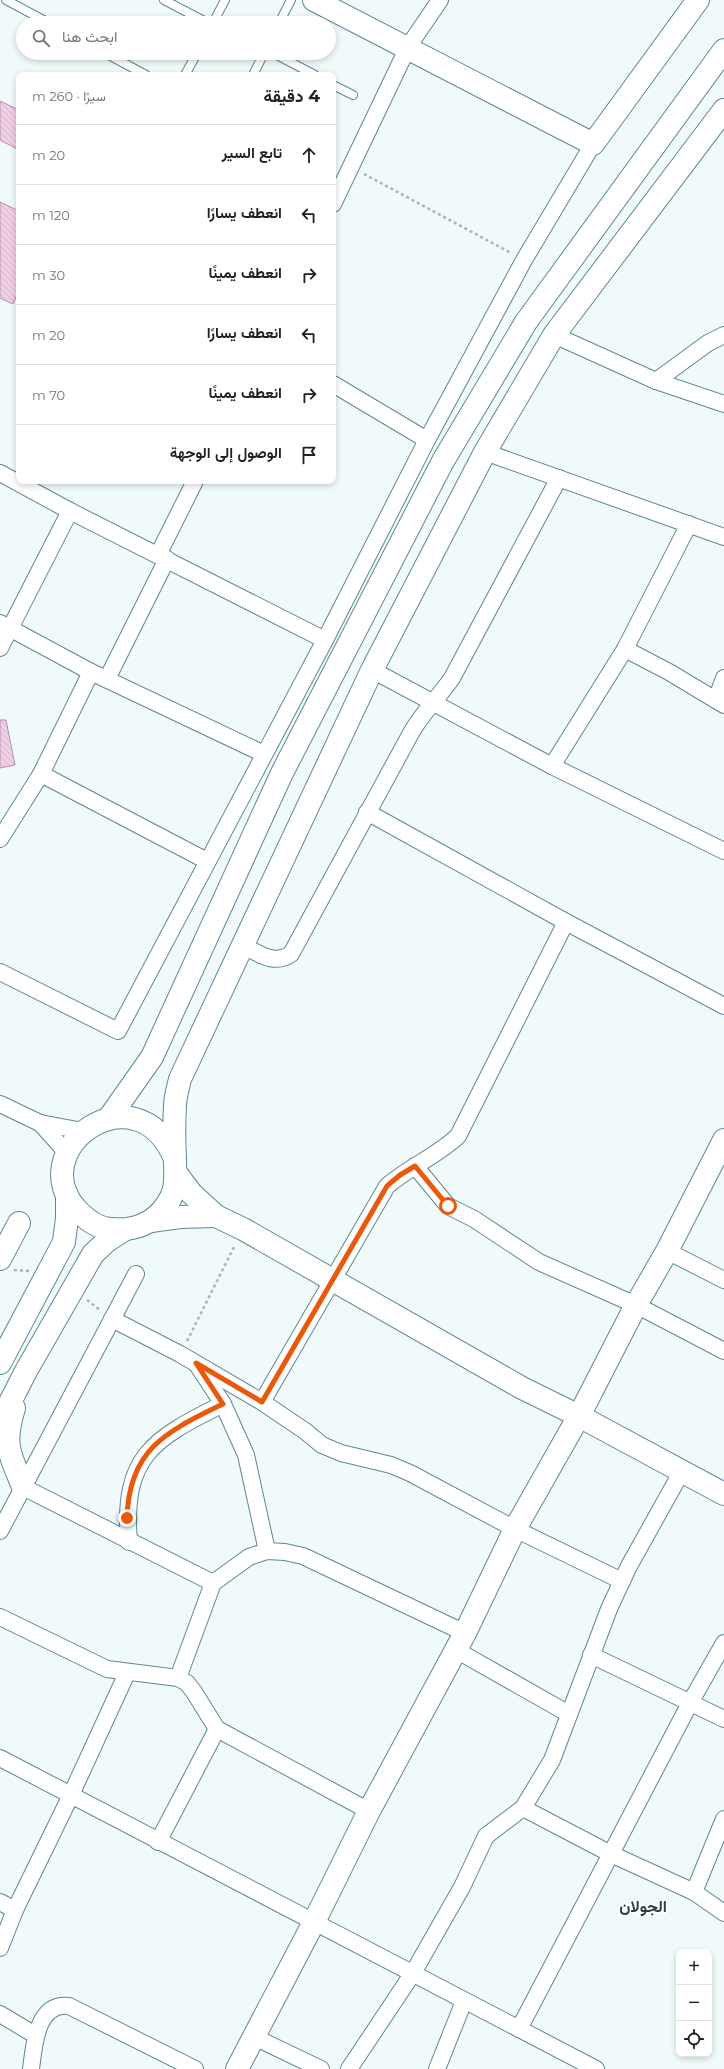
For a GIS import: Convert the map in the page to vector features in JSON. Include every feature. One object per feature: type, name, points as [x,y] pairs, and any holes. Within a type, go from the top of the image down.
[{"type":"main road","points":[[314,0],[408,47],[593,144],[698,0]]},
{"type":"main road","points":[[109,1118],[152,1057],[282,773],[443,461],[526,322],[724,50]]},
{"type":"main road","points":[[67,1195],[74,1207],[84,1218],[96,1225],[110,1229],[124,1230],[138,1227],[151,1221],[162,1212],[170,1200],[175,1187],[175,1105],[180,1079],[372,670],[485,452],[554,335],[724,110]]},
{"type":"main road","points":[[0,1363],[64,1242],[67,1218],[67,1195],[64,1181],[64,1167],[67,1153],[74,1141],[83,1131],[95,1123],[109,1118],[123,1117],[137,1120],[150,1126],[161,1135],[169,1146],[176,1166],[191,1193],[216,1216],[243,1229],[334,1280],[522,1388],[579,1416],[724,1494]]},
{"type":"main road","points":[[237,2069],[314,1922],[369,1812],[460,1641],[515,1529],[579,1416],[636,1305],[667,1251],[722,1147]]},
{"type":"main road","points":[[151,1221],[180,1217],[216,1216]]},
{"type":"main road","points":[[4,1264],[19,1223]]},
{"type":"main road","points":[[0,1422],[26,1371],[93,1254],[107,1241],[124,1230]]},
{"type":"main road","points":[[23,1487],[11,1455],[7,1439],[10,1423],[26,1371]]},
{"type":"street","points":[[336,198],[408,47],[440,0]]},
{"type":"street","points":[[0,972],[118,1031],[324,640],[427,440],[524,260],[593,144]]},
{"type":"street","points":[[554,335],[656,381],[724,404]]},
{"type":"street","points":[[656,381],[708,343],[724,335]]},
{"type":"street","points":[[336,386],[427,440]]},
{"type":"street","points":[[485,452],[724,537]]},
{"type":"street","points":[[0,473],[16,482]]},
{"type":"street","points":[[242,945],[270,959],[281,959],[291,954],[417,722],[452,678],[559,478]]},
{"type":"street","points":[[20,484],[70,511],[324,640]]},
{"type":"street","points":[[107,679],[194,484]]},
{"type":"street","points":[[0,648],[4,626],[70,511]]},
{"type":"street","points":[[552,766],[626,648],[689,524]]},
{"type":"street","points":[[4,626],[91,672],[264,754]]},
{"type":"street","points":[[626,648],[720,702],[724,678]]},
{"type":"street","points":[[372,670],[552,766],[724,851]]},
{"type":"street","points":[[0,839],[41,774],[91,672]]},
{"type":"street","points":[[41,774],[207,861]]},
{"type":"street","points":[[368,812],[566,922],[724,1006]]},
{"type":"street","points":[[262,1402],[334,1280],[387,1186],[400,1175],[446,1148],[458,1136],[566,922]]},
{"type":"street","points":[[0,1104],[40,1123],[83,1131]]},
{"type":"street","points":[[40,1123],[67,1153]]},
{"type":"street","points":[[415,1166],[448,1206],[474,1219],[539,1262],[636,1305],[724,1351]]},
{"type":"street","points":[[667,1251],[724,1280]]},
{"type":"street","points":[[0,1531],[136,1274]]},
{"type":"street","points":[[112,1319],[180,1354],[262,1402],[305,1431],[322,1445],[341,1453],[391,1465],[410,1473],[515,1529],[622,1580]]},
{"type":"street","points":[[196,1363],[223,1404],[246,1455],[267,1551]]},
{"type":"street","points":[[129,1542],[128,1499],[131,1484],[140,1465],[152,1446],[171,1431],[223,1404]]},
{"type":"street","points":[[349,2069],[413,1973],[462,1886],[486,1836],[523,1808],[552,1760],[591,1655],[622,1580],[682,1471]]},
{"type":"street","points":[[23,1487],[212,1583]]},
{"type":"street","points":[[178,1678],[212,1583],[250,1556],[267,1551],[286,1552],[303,1556],[460,1641],[569,1714]]},
{"type":"street","points":[[0,1617],[107,1669],[127,1673],[178,1678],[187,1683],[194,1692],[217,1729],[369,1812]]},
{"type":"street","points":[[519,2029],[690,1703],[724,1643]]},
{"type":"street","points":[[591,1655],[724,1719]]},
{"type":"street","points":[[0,1948],[15,1910],[71,1795],[127,1673]]},
{"type":"street","points":[[158,1842],[217,1729]]},
{"type":"street","points":[[0,1758],[158,1842],[519,2029],[572,2063],[596,2069]]},
{"type":"street","points":[[523,1808],[611,1854],[694,1892],[724,1913]]},
{"type":"street","points":[[694,1892],[724,1819]]},
{"type":"street","points":[[0,1902],[15,1910]]},
{"type":"street","points":[[437,2069],[464,2001]]},
{"type":"street","points":[[31,2069],[35,2035],[43,2018],[54,2009],[69,2006],[195,2069]]},
{"type":"street","points":[[0,2014],[35,2035]]},
{"type":"street","points":[[254,2037],[321,2069]]},
{"type":"lane","points":[[6,0],[36,16]]},
{"type":"lane","points":[[164,0],[195,16]]},
{"type":"lane","points":[[217,16],[225,0]]},
{"type":"lane","points":[[283,16],[291,0]]},
{"type":"lane","points":[[118,60],[140,72]]},
{"type":"lane","points":[[187,72],[193,60]]},
{"type":"lane","points":[[254,72],[260,60]]},
{"type":"lane","points":[[286,60],[309,72]]},
{"type":"lane","points":[[336,86],[353,95]]},
{"type":"path","points":[[351,167],[524,260]]},
{"type":"path","points":[[180,1354],[243,1229]]},
{"type":"path","points":[[4,1264],[47,1273]]},
{"type":"path","points":[[73,1290],[112,1319]]},
{"type":"building","points":[[0,101],[16,109],[16,148],[0,140]]},
{"type":"building","points":[[0,202],[16,210],[16,297],[13,304],[0,298]]},
{"type":"building","points":[[0,720],[6,720],[15,765],[0,768]]},
{"type":"district","name":"الجولان","points":[[643,1906]]},
{"type":"route","points":[[127,1518],[128,1499],[131,1484],[140,1465],[152,1446],[171,1431],[223,1404],[196,1363],[262,1402],[334,1280],[387,1186],[400,1175],[415,1166],[448,1206]]}]
